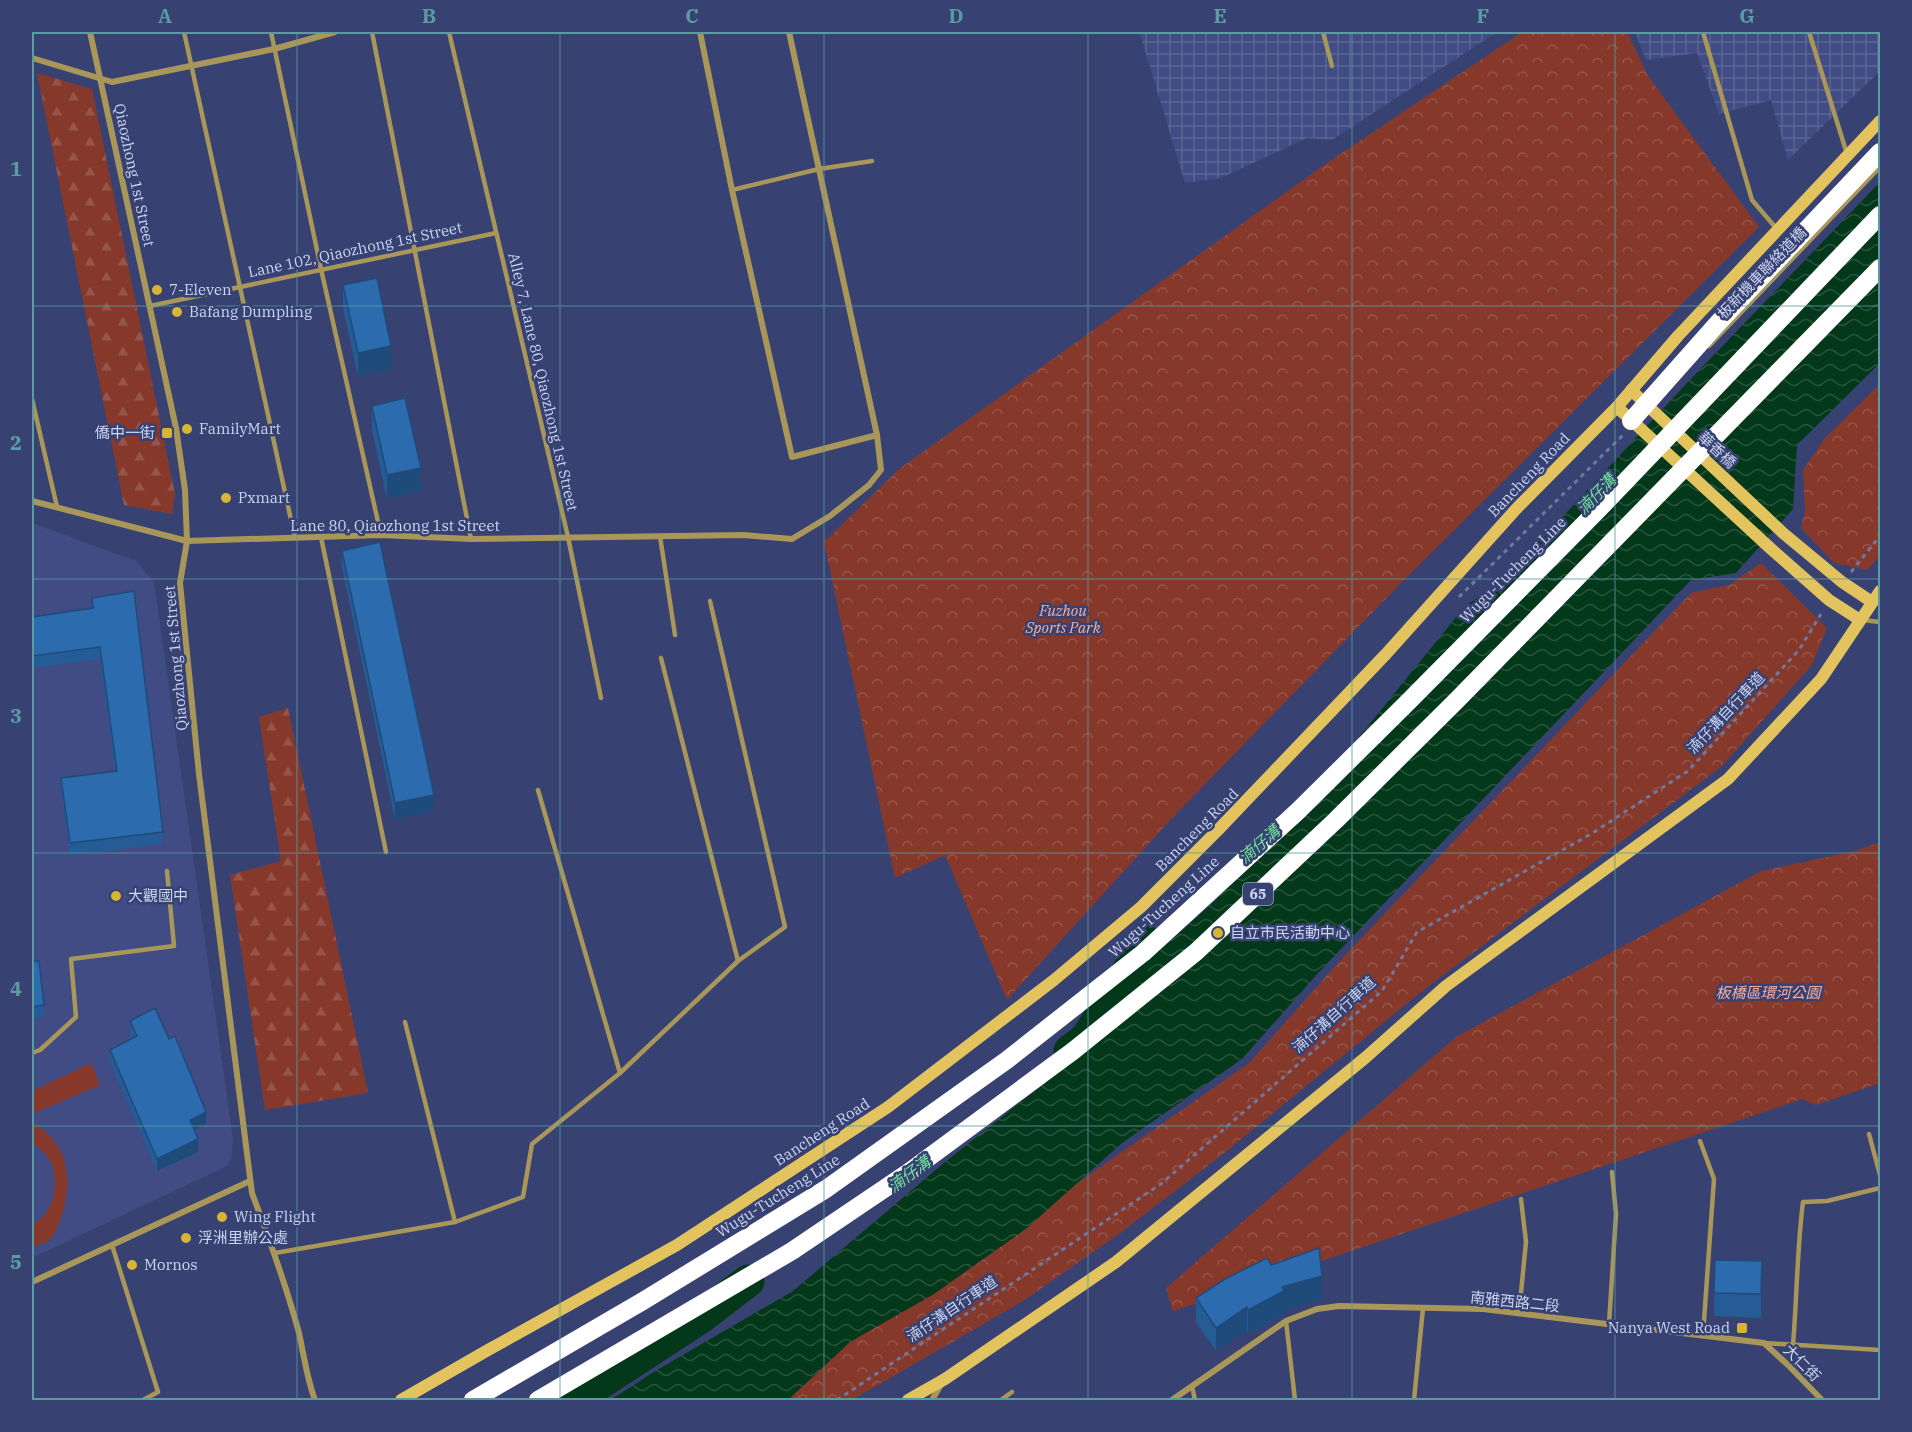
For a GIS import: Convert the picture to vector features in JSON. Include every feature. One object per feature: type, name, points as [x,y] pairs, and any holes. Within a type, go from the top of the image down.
[{"type":"highway","points":[[1633,423],[1717,324],[1881,152]]},
{"type":"highway","name":"Wugu-Tucheng Line","points":[[473,1401],[826,1189],[1007,1060],[1143,953],[1298,811],[1409,701],[1598,510],[1881,214]]},
{"type":"highway","name":"65","points":[[538,1401],[792,1251],[909,1172],[1073,1051],[1196,952],[1336,820],[1448,709],[1881,268]]},
{"type":"street","name":"Qiaozhong 1st Street","points":[[90,32],[176,428],[186,490],[187,541],[180,584],[199,774],[250,1181],[275,1253],[299,1334],[315,1401]]},
{"type":"street","points":[[32,58],[112,82],[274,49],[335,32]]},
{"type":"street","points":[[700,32],[732,190],[792,458],[877,435]]},
{"type":"street","name":"Lane 80, Qiaozhong 1st Street","points":[[32,501],[187,541],[381,535],[471,539],[743,535],[792,538],[830,516],[869,485],[881,470],[877,435],[789,32]]},
{"type":"street","name":"Bancheng Road","points":[[401,1401],[677,1245],[888,1107],[1054,980],[1141,907],[1386,654],[1517,508],[1617,407],[1678,336],[1881,121]]},
{"type":"street","name":"華香橋","points":[[1631,390],[1651,402],[1783,533],[1842,582],[1876,606]]},
{"type":"street","points":[[1617,407],[1769,548],[1830,600],[1860,620]]},
{"type":"street","points":[[908,1401],[945,1379],[1116,1262],[1365,1058],[1446,986],[1728,779],[1821,679],[1860,620],[1876,606],[1881,591]]},
{"type":"street","points":[[32,1282],[250,1181]]},
{"type":"street","name":"南雅西路二段","points":[[1172,1401],[1286,1321],[1317,1309],[1339,1306],[1483,1309],[1764,1343]]},
{"type":"street","name":"大仁街","points":[[1764,1343],[1822,1401]]},
{"type":"street","points":[[932,1401],[945,1379]]},
{"type":"lane","points":[[183,32],[295,538]]},
{"type":"lane","points":[[271,32],[381,535]]},
{"type":"lane","points":[[372,32],[471,539]]},
{"type":"lane","name":"Alley 7, Lane 80, Qiaozhong 1st Street","points":[[449,32],[568,537],[601,698]]},
{"type":"lane","points":[[1323,32],[1332,66]]},
{"type":"lane","points":[[1702,32],[1752,200],[1778,230]]},
{"type":"lane","points":[[1809,32],[1847,156]]},
{"type":"lane","points":[[732,190],[819,169],[872,161]]},
{"type":"lane","name":"板新機車聯絡道橋","points":[[1706,350],[1881,167]]},
{"type":"lane","name":"Lane 102, Qiaozhong 1st Street","points":[[150,306],[496,233]]},
{"type":"lane","points":[[1651,402],[1676,380]]},
{"type":"lane","points":[[32,399],[57,507]]},
{"type":"lane","points":[[660,536],[675,635]]},
{"type":"lane","points":[[321,537],[386,852]]},
{"type":"lane","points":[[275,1253],[455,1222],[524,1197],[532,1144],[620,1073],[738,961],[785,927],[710,601]]},
{"type":"lane","points":[[1860,620],[1881,622]]},
{"type":"lane","points":[[662,658],[738,961]]},
{"type":"lane","points":[[538,790],[620,1073]]},
{"type":"lane","points":[[32,1053],[40,1050],[76,1017],[71,959],[174,946],[167,871]]},
{"type":"lane","points":[[405,1022],[455,1222]]},
{"type":"lane","points":[[1869,1134],[1881,1175]]},
{"type":"lane","points":[[1700,1141],[1714,1179],[1703,1335]]},
{"type":"lane","points":[[1609,1324],[1616,1214],[1612,1172]]},
{"type":"lane","points":[[1793,1345],[1803,1202],[1827,1201],[1881,1188]]},
{"type":"lane","points":[[1519,1313],[1526,1242],[1521,1199]]},
{"type":"lane","points":[[112,1245],[158,1392],[143,1401]]},
{"type":"lane","points":[[1414,1401],[1423,1308]]},
{"type":"lane","points":[[1286,1321],[1295,1401]]},
{"type":"lane","name":"南雅西路二段","points":[[1764,1343],[1881,1350]]},
{"type":"lane","points":[[1192,1386],[1195,1401]]},
{"type":"lane","points":[[1001,1401],[1012,1392]]},
{"type":"path","points":[[1458,599],[1633,423]]},
{"type":"path","points":[[1842,582],[1881,536]]},
{"type":"path","name":"湳仔溝自行車道","points":[[837,1401],[1161,1184],[1382,991],[1417,932],[1591,834],[1688,771],[1799,650],[1830,600]]},
{"type":"shaded area","points":[[1123,32],[1497,32],[1332,140],[1307,138],[1221,178],[1185,183],[1140,34]]},
{"type":"shaded area","points":[[1635,32],[1880,32],[1880,71],[1788,160],[1771,100],[1719,114],[1697,53],[1646,60]]},
{"type":"shaded area","name":"大觀國中","points":[[32,523],[136,561],[154,582],[233,1139],[231,1160],[227,1166],[32,1258]]},
{"type":"green space","name":"Fuzhou Sports Park","points":[[1522,32],[1627,32],[1648,76],[1759,227],[1403,581],[1172,818],[1007,1000],[945,855],[895,878],[824,542],[899,469],[1324,165]]},
{"type":"green space","points":[[37,73],[92,89],[175,494],[172,514],[124,505]]},
{"type":"green space","points":[[1880,384],[1880,556],[1867,570],[1834,563],[1801,528],[1805,510],[1803,470],[1825,438]]},
{"type":"green space","points":[[1761,563],[1827,628],[1812,665],[1721,767],[1426,988],[1223,1154],[1119,1234],[1023,1301],[852,1400],[757,1400],[980,1251],[1249,1063],[1346,954],[1691,593],[1729,585]]},
{"type":"green space","points":[[288,708],[368,1093],[265,1110],[230,875],[281,861],[259,717]]},
{"type":"green space","name":"板橋區環河公園","points":[[1880,842],[1880,1083],[1816,1105],[1802,1099],[1173,1311],[1166,1288],[1456,1037],[1761,871],[1855,851]]},
{"type":"green space","points":[[91,1063],[100,1085],[32,1114],[32,1091]]},
{"type":"green space","points":[[32,1123],[54,1140],[61,1151],[65,1163],[67,1189],[62,1215],[53,1236],[32,1247],[32,1225],[46,1213],[55,1186],[53,1167],[49,1159],[32,1143]]},
{"type":"water","points":[[1880,182],[1880,363],[1797,445],[1793,509],[1736,573],[1691,580],[1319,972],[1242,1059],[1122,1143],[1027,1228],[934,1294],[850,1342],[788,1400],[610,1400],[793,1291],[945,1162],[1045,1083],[1150,959],[1216,900],[1355,742],[1465,606],[1502,582],[1686,384]]},
{"type":"building","points":[[377,278],[391,346],[358,353],[343,285]]},
{"type":"building","points":[[405,398],[421,468],[387,475],[372,406]]},
{"type":"building","points":[[380,542],[434,795],[395,803],[342,551]]},
{"type":"building","points":[[134,591],[163,832],[70,843],[61,778],[117,771],[100,647],[32,656],[32,617],[93,608],[92,598]]},
{"type":"building","points":[[39,961],[44,1005],[32,1007],[32,962]]},
{"type":"building","points":[[155,1008],[169,1039],[175,1036],[206,1112],[190,1120],[198,1139],[157,1159],[110,1050],[137,1036],[130,1021]]},
{"type":"building","points":[[1319,1248],[1322,1276],[1282,1287],[1284,1291],[1248,1310],[1247,1307],[1216,1328],[1196,1298],[1225,1279],[1267,1258],[1271,1265]]},
{"type":"building","points":[[1715,1260],[1762,1261],[1761,1294],[1714,1293]]},
{"type":"waterway","name":"湳仔溝","points":[[1070,1051],[1087,1038],[1146,942]]},
{"type":"waterway","name":"湳仔溝","points":[[574,1400],[701,1317],[748,1281]]},
{"type":"place","name":"7-Eleven","points":[[157,290]]},
{"type":"place","name":"Bafang Dumpling","points":[[177,312]]},
{"type":"place","name":"FamilyMart","points":[[187,429]]},
{"type":"place","name":"僑中一街","points":[[167,433]]},
{"type":"place","name":"Pxmart","points":[[226,498]]},
{"type":"place","name":"大觀國中","points":[[116,896]]},
{"type":"place","name":"自立市民活動中心","points":[[1218,933]]},
{"type":"place","name":"Wing Flight","points":[[222,1217]]},
{"type":"place","name":"浮洲里辦公處","points":[[186,1238]]},
{"type":"place","name":"Mornos","points":[[132,1265]]},
{"type":"place","name":"Nanya West Road","points":[[1742,1328]]}]
